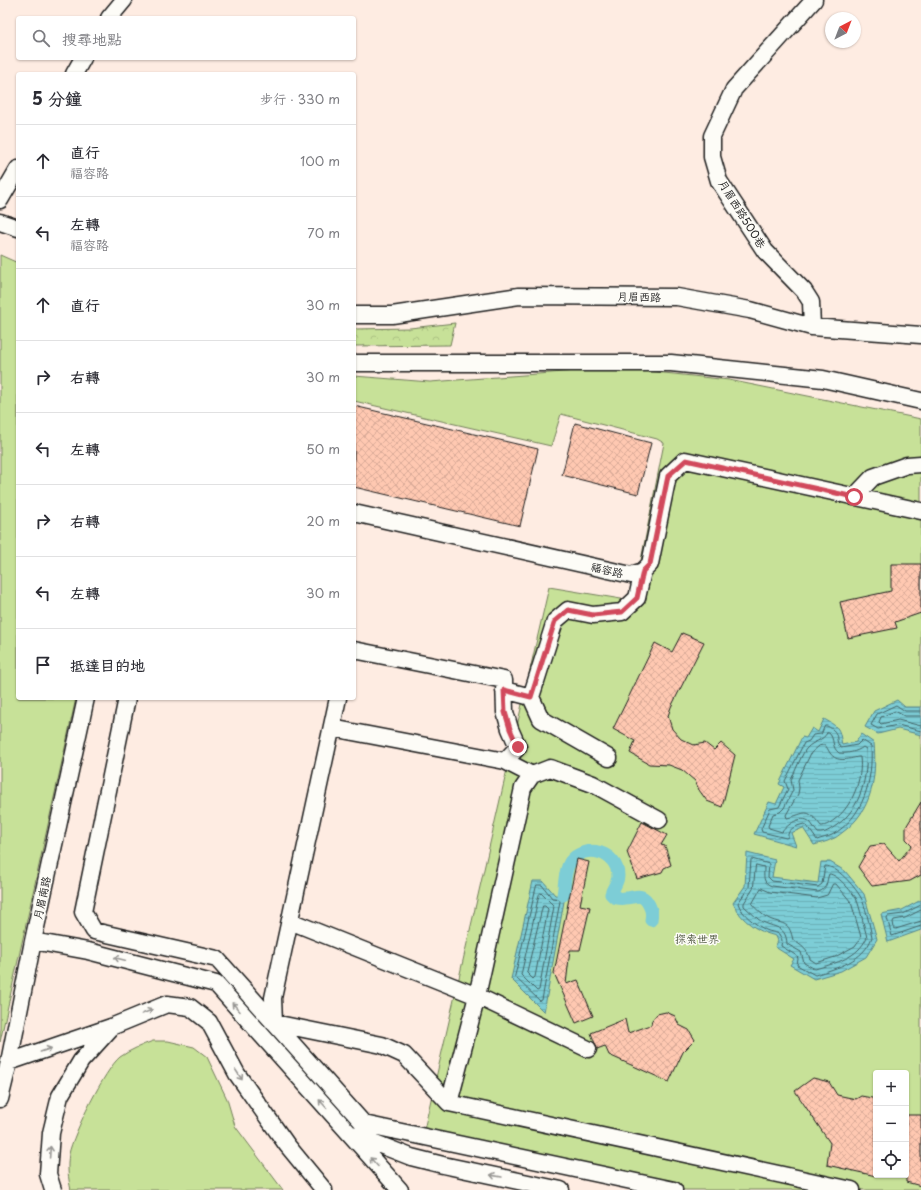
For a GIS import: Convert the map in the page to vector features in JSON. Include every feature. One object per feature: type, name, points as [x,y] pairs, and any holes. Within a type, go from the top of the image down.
[{"type":"street","points":[[111,16],[124,0]]},
{"type":"street","name":"月眉西路500巷","points":[[812,327],[811,302],[804,291],[765,251],[719,181],[712,157],[712,136],[734,89],[814,0]]},
{"type":"street","points":[[75,72],[82,60]]},
{"type":"street","points":[[0,200],[16,172]]},
{"type":"street","points":[[0,222],[16,227]]},
{"type":"street","name":"月眉西路","points":[[356,315],[392,315],[519,296],[677,298],[750,310],[812,327],[921,335]]},
{"type":"street","points":[[356,363],[671,363],[823,379],[921,401]]},
{"type":"street","points":[[609,758],[541,719],[531,697],[555,621],[568,610],[593,615],[622,612],[637,598],[643,571],[650,564],[668,476],[686,460],[921,512]]},
{"type":"street","points":[[854,497],[873,477],[907,465],[921,464]]},
{"type":"street","name":"福容路","points":[[356,513],[631,575],[643,571]]},
{"type":"street","points":[[356,650],[504,680],[505,712],[510,729],[518,747],[504,761]]},
{"type":"street","points":[[504,690],[531,697]]},
{"type":"street","name":"月眉南路","points":[[0,1099],[86,700]]},
{"type":"street","points":[[127,700],[83,912],[94,931],[217,959],[364,1124],[674,1190]]},
{"type":"street","points":[[274,1023],[273,998],[338,700]]},
{"type":"street","points":[[332,728],[504,761],[532,775]]},
{"type":"street","points":[[449,1103],[477,996],[523,788],[532,775],[550,768],[593,784],[659,820]]},
{"type":"street","points":[[290,921],[477,996],[588,1049]]},
{"type":"street","points":[[33,941],[88,951],[216,984],[400,1190]]},
{"type":"street","points":[[9,1062],[111,1028],[167,1004],[190,1007],[209,1022],[242,1080],[287,1145],[324,1190]]},
{"type":"street","points":[[274,1023],[382,1045],[404,1055],[449,1103],[852,1190]]},
{"type":"street","points":[[53,1190],[48,1174],[51,1133],[60,1096],[81,1060],[111,1028]]},
{"type":"street","points":[[348,1133],[411,1157],[474,1173],[561,1190]]},
{"type":"green space","points":[[0,255],[16,262],[16,700],[76,700],[0,1042]]},
{"type":"green space","points":[[455,323],[450,345],[356,346],[356,329],[410,328]]},
{"type":"green space","name":"探索世界","points":[[618,368],[729,380],[921,419],[921,503],[901,499],[921,505],[921,1190],[685,1190],[421,1143],[549,587],[633,601],[664,443],[657,439],[561,414],[551,446],[356,401],[356,376],[430,382]]},
{"type":"green space","points":[[153,1041],[168,1041],[194,1047],[207,1057],[227,1099],[235,1126],[283,1190],[71,1190],[68,1172],[69,1154],[90,1102],[106,1074],[120,1057]]},
{"type":"water","points":[[897,700],[905,707],[921,707],[921,735],[898,729],[878,734],[865,727],[874,711]]},
{"type":"water","points":[[824,719],[838,729],[842,745],[856,742],[861,734],[874,743],[875,756],[873,781],[866,804],[860,814],[853,824],[836,837],[814,845],[803,828],[791,833],[796,846],[754,834],[769,802],[776,804],[784,787],[779,784],[802,737],[806,738],[812,728],[818,732]]},
{"type":"water","points":[[747,853],[775,860],[772,877],[818,883],[821,862],[830,862],[845,871],[864,894],[877,939],[866,957],[841,971],[814,979],[790,965],[794,959],[775,947],[778,941],[776,936],[763,932],[751,925],[736,909],[733,903],[745,886]]},
{"type":"water","points":[[533,881],[543,881],[555,895],[565,896],[544,1012],[511,979]]},
{"type":"water","points":[[921,900],[921,930],[888,942],[881,914],[902,910]]},
{"type":"building","points":[[356,406],[538,449],[520,526],[356,487]]},
{"type":"building","points":[[575,423],[651,443],[638,494],[562,475]]},
{"type":"building","points":[[891,564],[921,564],[921,613],[895,622],[897,628],[848,638],[840,602],[891,591]]},
{"type":"building","points":[[682,633],[704,642],[671,707],[668,716],[672,729],[681,739],[694,745],[705,743],[714,750],[721,743],[735,755],[722,807],[707,801],[699,790],[695,781],[682,770],[669,765],[649,764],[630,753],[635,741],[613,729],[655,643],[672,652]]},
{"type":"building","points":[[921,802],[921,875],[910,881],[872,886],[858,867],[870,846],[884,844],[899,861],[912,845],[906,839],[906,827]]},
{"type":"building","points":[[642,822],[667,835],[661,845],[665,846],[671,865],[664,868],[662,872],[637,879],[627,852]]},
{"type":"building","points":[[577,859],[589,862],[580,905],[590,907],[580,950],[570,950],[566,984],[578,980],[593,1016],[576,1023],[554,973]]},
{"type":"building","points":[[666,1012],[675,1016],[679,1025],[689,1030],[695,1040],[683,1052],[669,1082],[609,1055],[605,1046],[597,1049],[591,1033],[625,1019],[628,1033],[651,1025],[652,1020],[657,1014]]},
{"type":"building","points":[[813,1078],[829,1082],[837,1095],[856,1099],[861,1096],[872,1098],[873,1175],[827,1165],[830,1143],[795,1091]]},
{"type":"building","points":[[909,1115],[921,1115],[921,1186],[906,1182],[906,1178],[909,1178]]},
{"type":"waterway","points":[[563,895],[566,874],[570,862],[576,856],[584,852],[600,852],[613,861],[617,868],[618,878],[611,894],[614,897],[619,898],[638,896],[644,898],[651,909],[651,920]]},
{"type":"route","points":[[518,747],[510,729],[505,712],[504,690],[531,697],[555,621],[568,610],[593,615],[622,612],[637,598],[643,571],[650,564],[668,476],[686,460],[854,497]]}]
